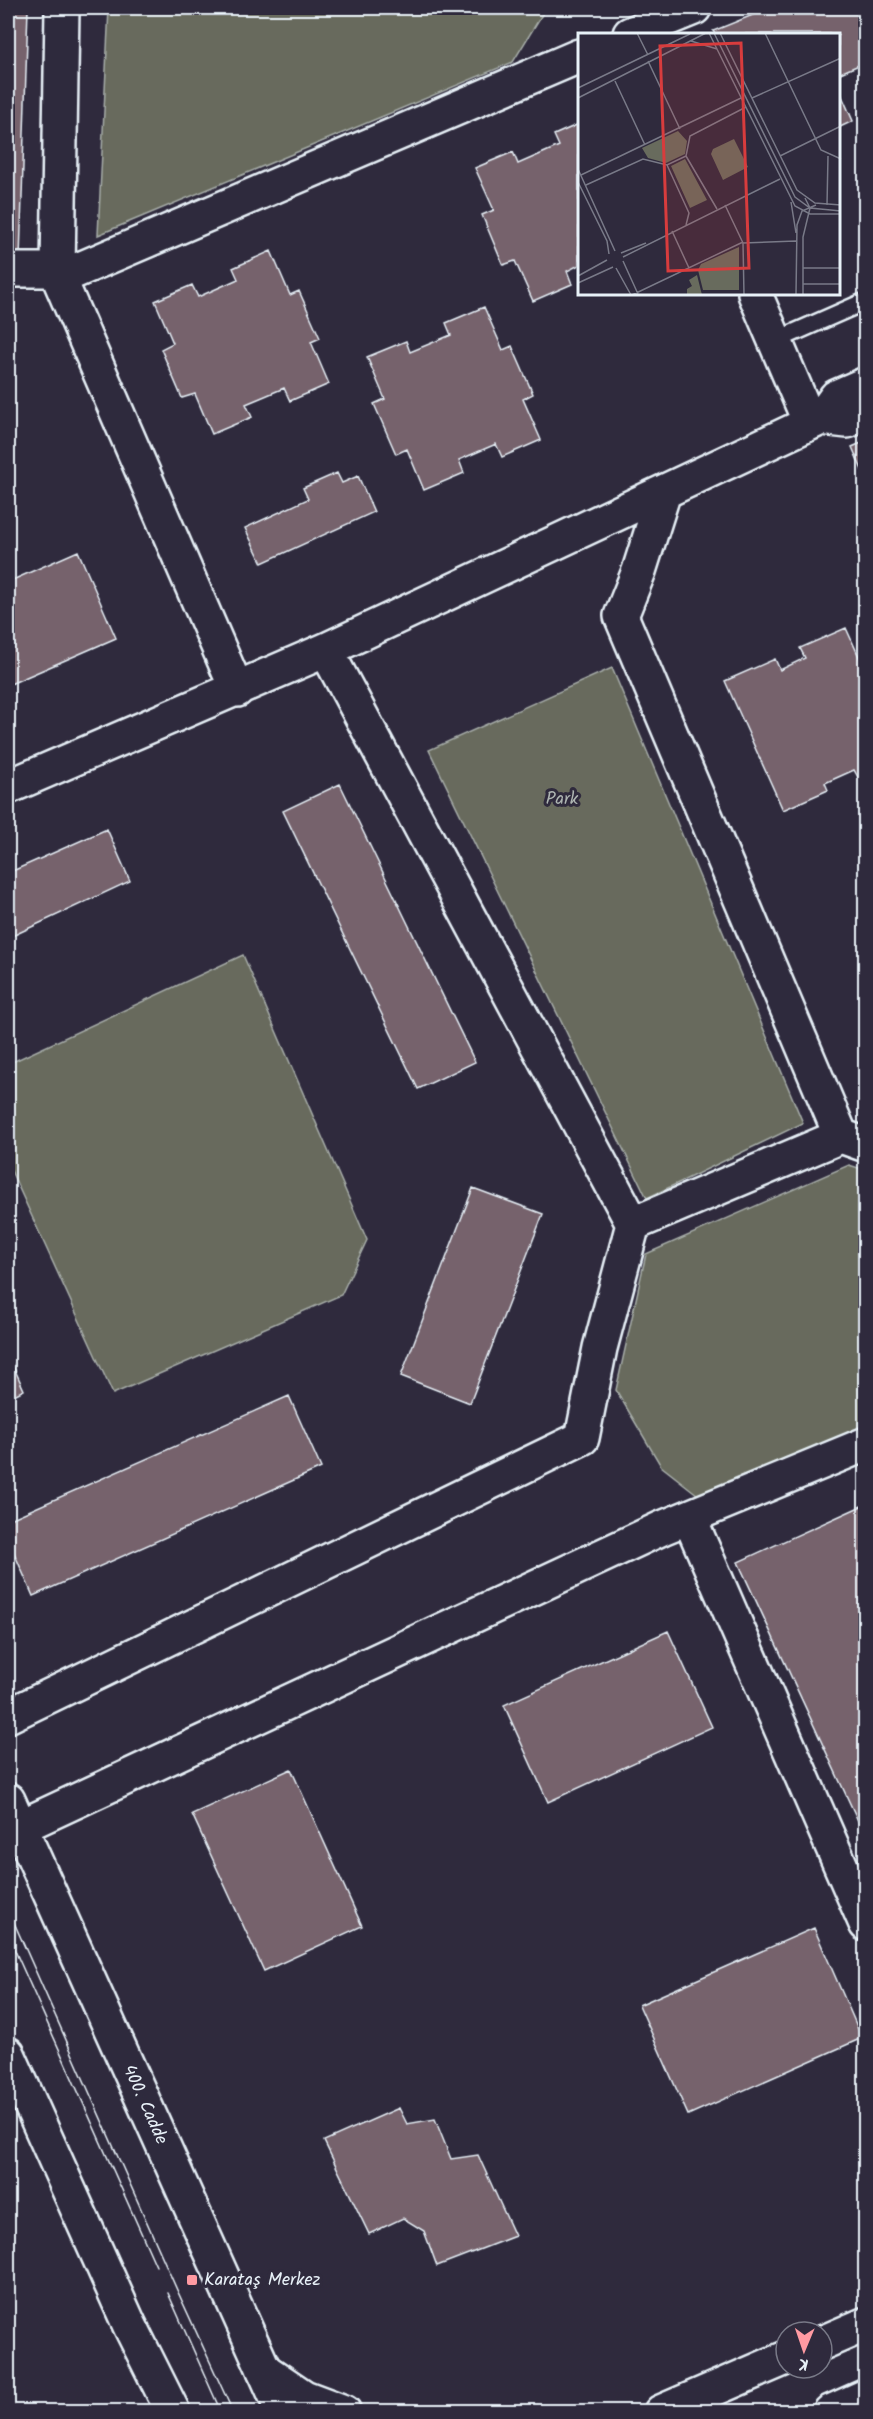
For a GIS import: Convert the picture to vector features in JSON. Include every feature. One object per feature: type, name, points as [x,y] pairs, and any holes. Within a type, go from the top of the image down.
[{"type":"street","points":[[62,8],[58,274],[237,690]]},
{"type":"street","points":[[640,33],[694,8]]},
{"type":"street","points":[[8,270],[58,274],[578,56]]},
{"type":"street","points":[[756,296],[775,341],[815,421]]},
{"type":"street","points":[[8,787],[326,650],[664,492],[815,421],[836,397],[866,384]]},
{"type":"street","points":[[815,421],[848,421],[866,413]]},
{"type":"street","points":[[633,1224],[853,1141],[621,616],[639,571],[664,492]]},
{"type":"street","points":[[8,1716],[582,1438],[600,1348],[633,1224],[326,650]]},
{"type":"street","points":[[14,1814],[688,1517],[866,1444]]},
{"type":"street","points":[[688,1517],[866,1924]]},
{"type":"street","name":"400. Cadde","points":[[14,1814],[283,2412]]},
{"type":"street","points":[[8,2054],[164,2403]]},
{"type":"street","points":[[834,2338],[866,2324]]},
{"type":"street","points":[[661,2412],[774,2363]]},
{"type":"street","points":[[263,2370],[304,2397],[344,2412]]},
{"type":"street","points":[[830,2412],[866,2396]]},
{"type":"lane","points":[[775,341],[866,301]]},
{"type":"green space","points":[[109,8],[546,8],[513,62],[98,235]]},
{"type":"green space","name":"Park","points":[[612,668],[803,1123],[647,1198],[429,750]]},
{"type":"green space","points":[[243,955],[367,1240],[341,1295],[113,1394],[8,1164],[8,1064]]},
{"type":"green space","points":[[849,1165],[865,1170],[865,1432],[707,1502],[661,1466],[616,1390],[646,1254]]},
{"type":"building","points":[[8,8],[28,8],[20,259],[8,259]]},
{"type":"building","points":[[770,8],[857,8],[866,27],[866,62],[840,73],[840,33],[714,33],[713,31]]},
{"type":"building","points":[[840,92],[853,121],[840,127]]},
{"type":"building","points":[[578,124],[578,266],[567,271],[572,284],[533,301],[515,261],[503,265],[482,215],[494,210],[475,168],[513,152],[518,164],[559,146],[554,135]]},
{"type":"building","points":[[271,251],[290,295],[299,291],[320,338],[311,342],[329,384],[290,401],[284,388],[246,404],[252,417],[212,434],[195,394],[182,398],[161,349],[173,343],[155,301],[192,285],[198,297],[238,279],[233,268]]},
{"type":"building","points":[[484,307],[503,350],[512,346],[533,394],[523,399],[541,440],[502,457],[496,444],[459,460],[464,473],[424,490],[407,449],[396,454],[374,404],[385,399],[367,357],[406,341],[410,352],[451,335],[446,323]]},
{"type":"building","points":[[866,441],[866,479],[852,447]]},
{"type":"building","points":[[337,473],[342,483],[358,476],[374,512],[262,563],[245,528],[308,499],[303,488]]},
{"type":"building","points":[[78,551],[116,638],[8,685],[8,582]]},
{"type":"building","points":[[846,628],[866,672],[866,773],[858,777],[854,770],[825,783],[828,790],[783,810],[725,681],[775,659],[780,670],[805,658],[800,648]]},
{"type":"building","points":[[340,784],[475,1062],[418,1089],[283,811]]},
{"type":"building","points":[[107,829],[130,881],[8,938],[8,873]]},
{"type":"building","points":[[473,1188],[543,1214],[470,1403],[401,1376]]},
{"type":"building","points":[[8,1355],[24,1390],[8,1398]]},
{"type":"building","points":[[289,1396],[321,1468],[33,1596],[8,1539],[8,1520]]},
{"type":"building","points":[[866,1504],[866,1838],[738,1562]]},
{"type":"building","points":[[668,1631],[712,1727],[548,1802],[504,1705]]},
{"type":"building","points":[[291,1769],[362,1926],[264,1971],[192,1814]]},
{"type":"building","points":[[814,1928],[862,2038],[688,2115],[639,2005]]},
{"type":"building","points":[[399,2108],[407,2124],[435,2119],[451,2159],[478,2155],[515,2236],[437,2266],[424,2231],[403,2218],[369,2234],[324,2141]]},
{"type":"building","points":[[8,2405],[27,2412],[8,2412]]},
{"type":"tram line","points":[[8,1909],[233,2412]]},
{"type":"tram line","points":[[8,1935],[156,2266]]},
{"type":"tram line","points":[[168,2293],[221,2412]]},
{"type":"place","name":"Karataş Merkez","points":[[192,2280]]}]
